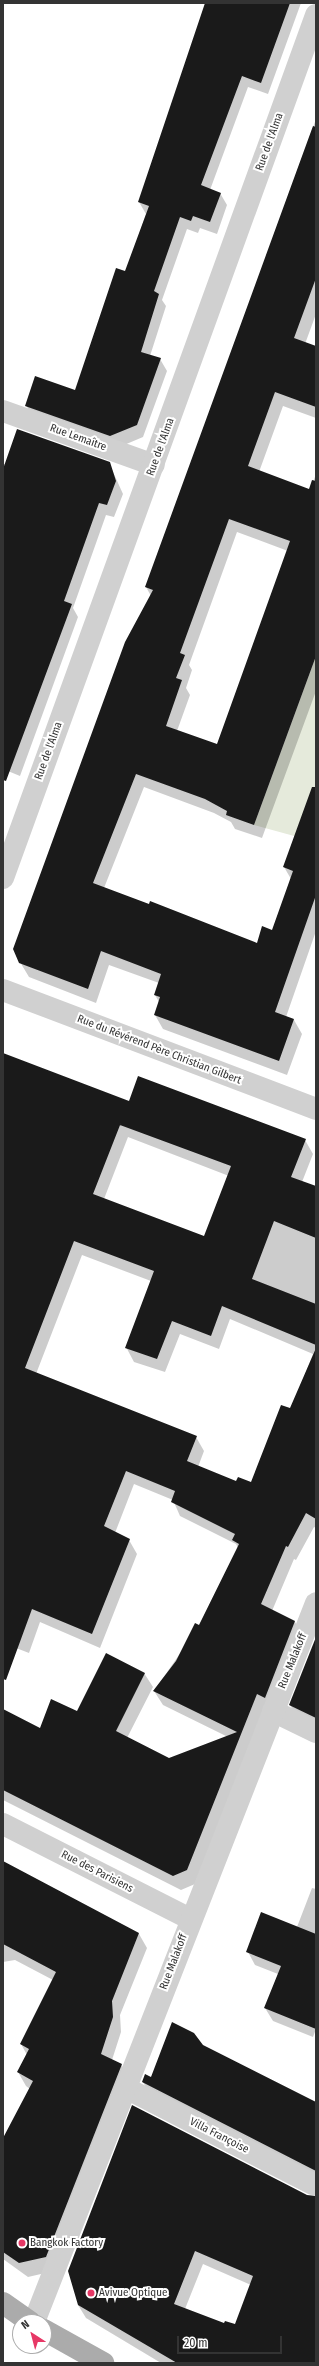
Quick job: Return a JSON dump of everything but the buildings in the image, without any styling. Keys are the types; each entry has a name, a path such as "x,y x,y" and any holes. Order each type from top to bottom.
{"main road":[{"path":"3,2303 19,2314"},
{"path":"52,2334 103,2363"}],"street":[{"name":"Rue de l'Alma","path":"3,878 316,15"},
{"name":"Rue Lemaître","path":"3,411 154,465"},
{"name":"Rue du Révérend Père Christian Gilbert","path":"3,990 316,1109"},
{"name":"Rue Malakoff","path":"37,2314 126,2088 190,1919 316,1603"},
{"path":"273,1711 316,1732"},
{"name":"Rue des Parisiens","path":"3,1824 190,1919"},
{"name":"Villa Françoise","path":"126,2088 312,2184"}],"shaded area":[{"path":"316,656 316,842 254,825"}],"place":[{"name":"Bangkok Factory","path":"22,2243"},
{"name":"Avivue Optique","path":"91,2293"}]}
